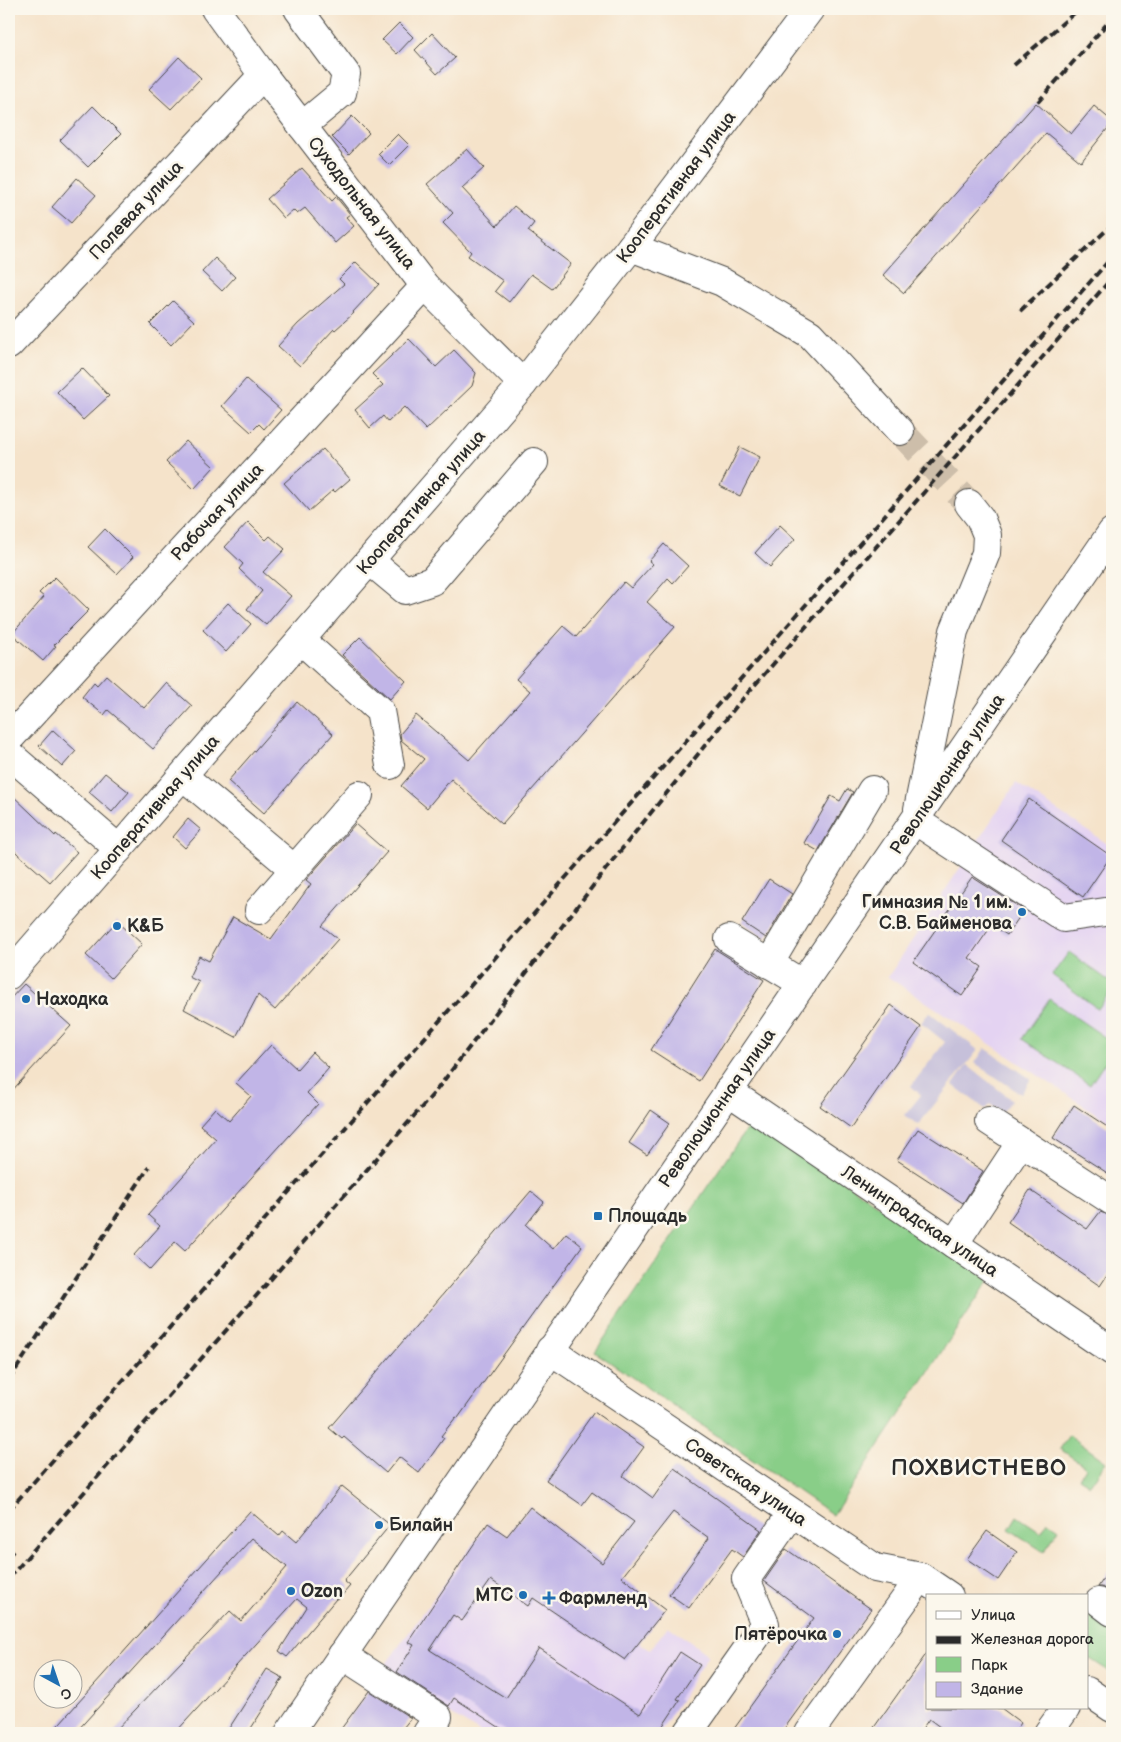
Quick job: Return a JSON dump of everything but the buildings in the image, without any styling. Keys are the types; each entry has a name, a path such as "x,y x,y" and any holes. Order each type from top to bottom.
{"street":[{"name":"Суходольная улица","path":"215,9 263,75 425,286 523,384"},
{"path":"298,9 346,74 342,93 302,126"},
{"name":"Кооперативная улица","path":"9,975 523,384 631,247 799,12"},
{"name":"Полевая улица","path":"9,345 263,75"},
{"path":"631,247 722,282 810,334 900,431"},
{"name":"Рабочая улица","path":"9,739 425,286"},
{"path":"370,561 405,590 432,581 534,462"},
{"path":"969,504 980,518 987,536 986,552 954,631 916,820 1064,918 1112,910"},
{"name":"Революционная улица","path":"289,1733 1112,532"},
{"path":"301,640 380,711 390,765"},
{"path":"9,754 119,850"},
{"path":"183,776 294,869"},
{"path":"769,964 872,790"},
{"path":"259,910 359,795"},
{"path":"728,940 803,984"},
{"name":"Ленинградская улица","path":"728,1091 954,1244 1108,1340"},
{"path":"989,1122 1112,1201"},
{"path":"954,1244 1021,1142"},
{"name":"Советская улица","path":"550,1350 875,1568 921,1577 946,1594"},
{"path":"688,1733 765,1624 746,1579 792,1512"},
{"path":"809,1733 921,1577"},
{"path":"342,1655 438,1717 427,1733"},
{"path":"1088,1692 1112,1708"},
{"path":"1048,1733 1065,1710"}],"shaded area":[{"name":"Гимназия № 1 им. С.В. Байменова","path":"1016,783 1112,847 1112,1124 888,977"},
{"path":"929,1012 978,1050 918,1125 905,1115 921,1095 911,1086 945,1042 921,1023"},
{"path":"985,1048 1031,1079 1021,1094 975,1063"},
{"path":"967,1065 1012,1100 1002,1113 990,1104 985,1109 953,1085"},
{"path":"488,1523 567,1579 577,1600 650,1650 668,1626 708,1655 660,1733 481,1733 381,1671"}],"green space":[{"path":"1069,952 1112,983 1112,989 1098,1009 1052,975"},
{"path":"1049,999 1112,1042 1112,1052 1090,1085 1022,1039"},
{"path":"752,1121 990,1279 833,1515 595,1352"},
{"path":"1069,1435 1106,1462 1090,1485 1079,1478 1086,1467 1060,1449"},
{"path":"1017,1516 1041,1532 1048,1521 1059,1529 1044,1552 1009,1529"},
{"path":"1088,1603 1112,1617 1112,1673 1088,1658"}],"tunnel":[{"path":"900,431 969,504"}],"railway":[{"path":"1014,65 1079,9"},
{"path":"1038,102 1112,18"},
{"path":"1020,311 1112,225"},
{"path":"9,1510 1112,257"},
{"path":"9,1578 435,1092 609,865 739,703 1112,278"},
{"path":"9,1380 149,1167"},
{"path":"9,1555 13,1551"}],"place":[{"name":"Гимназия № 1 им. С.В. Байменова","path":"1022,912"},
{"name":"К&Б","path":"117,926"},
{"name":"Находка","path":"26,999"},
{"name":"Площадь","path":"598,1216"},
{"name":"Билайн","path":"379,1525"},
{"name":"Ozon","path":"291,1591"},
{"name":"МТС","path":"523,1595"},
{"name":"Фармленд","path":"549,1598"},
{"name":"Пятёрочка","path":"837,1634"}],"district":[{"name":"ПОХВИСТНЕВО","path":"979,1467"}]}
